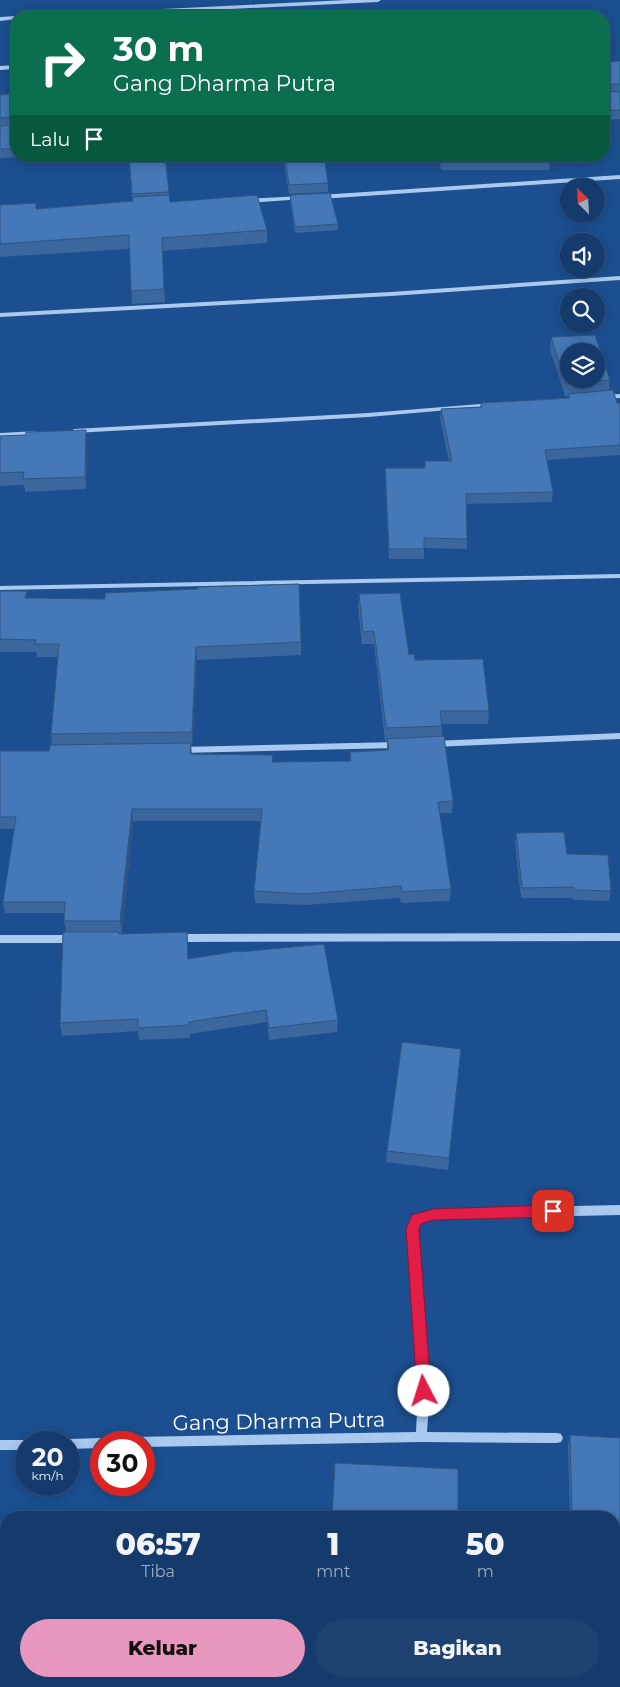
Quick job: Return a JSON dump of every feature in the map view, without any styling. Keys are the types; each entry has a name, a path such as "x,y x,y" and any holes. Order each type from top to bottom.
{"street":[{"path":"179,10 378,0"},
{"path":"241,201 620,177"},
{"path":"0,315 391,294 620,278"},
{"path":"591,398 620,396"},
{"path":"70,431 368,414 504,404"},
{"path":"0,435 50,432"},
{"path":"0,588 620,576"},
{"path":"428,744 620,736"},
{"path":"175,750 408,745"},
{"path":"169,938 620,937"},
{"path":"0,939 86,939"},
{"path":"421,1437 424,1391 412,1229 417,1219 433,1214 620,1210"},
{"name":"Gang Dharma Putra","path":"155,1442 421,1437 557,1438"},
{"path":"0,1445 15,1445"}],"building":[{"path":"620,61 620,84 610,84 610,62"},
{"path":"610,91 620,92 620,110 610,111"},
{"path":"10,94 10,117 0,118 0,95"},
{"path":"10,125 10,149 0,149 0,126"},
{"path":"129,162 166,162 169,192 132,194"},
{"path":"286,162 325,162 328,183 289,185"},
{"path":"330,193 338,224 295,227 290,195"},
{"path":"169,195 170,202 257,195 267,230 162,238 164,289 131,291 129,235 0,244 0,205 36,203 36,209 133,201 133,197"},
{"path":"595,335 598,343 560,343 560,365 551,337"},
{"path":"605,365 610,380 605,380"},
{"path":"613,390 617,403 620,403 620,445 545,450 553,492 466,494 467,539 424,538 424,549 389,549 385,468 425,468 425,461 452,461 441,409 482,407 481,403 570,398 568,394"},
{"path":"86,430 85,477 23,479 24,472 0,473 0,436 26,435 26,432"},
{"path":"299,584 301,642 196,647 192,732 51,734 59,644 35,644 36,640 0,639 0,591 27,591 25,598 105,599 105,593 198,589 198,587"},
{"path":"400,593 409,655 414,654 415,660 483,659 489,711 440,711 442,726 386,728 374,631 363,632 359,594"},
{"path":"444,736 453,801 438,802 451,889 402,892 401,886 306,894 254,891 262,809 132,809 120,921 64,921 65,902 3,902 16,817 0,817 0,751 49,751 50,745 191,743 190,754 273,755 272,762 351,761 350,752 389,750 387,739"},
{"path":"564,832 567,854 608,855 611,891 575,890 574,887 522,888 516,833"},
{"path":"63,932 119,932 119,934 187,932 188,959 238,951 324,944 338,1020 269,1028 266,1010 189,1022 189,1025 138,1028 138,1019 60,1023"},
{"path":"402,1042 461,1049 449,1158 387,1151"},
{"path":"570,1435 620,1438 620,1511 572,1511"},
{"path":"335,1463 458,1469 458,1511 332,1511"}],"route":[{"path":"424,1391 412,1229 417,1219 433,1214 553,1211"}]}
